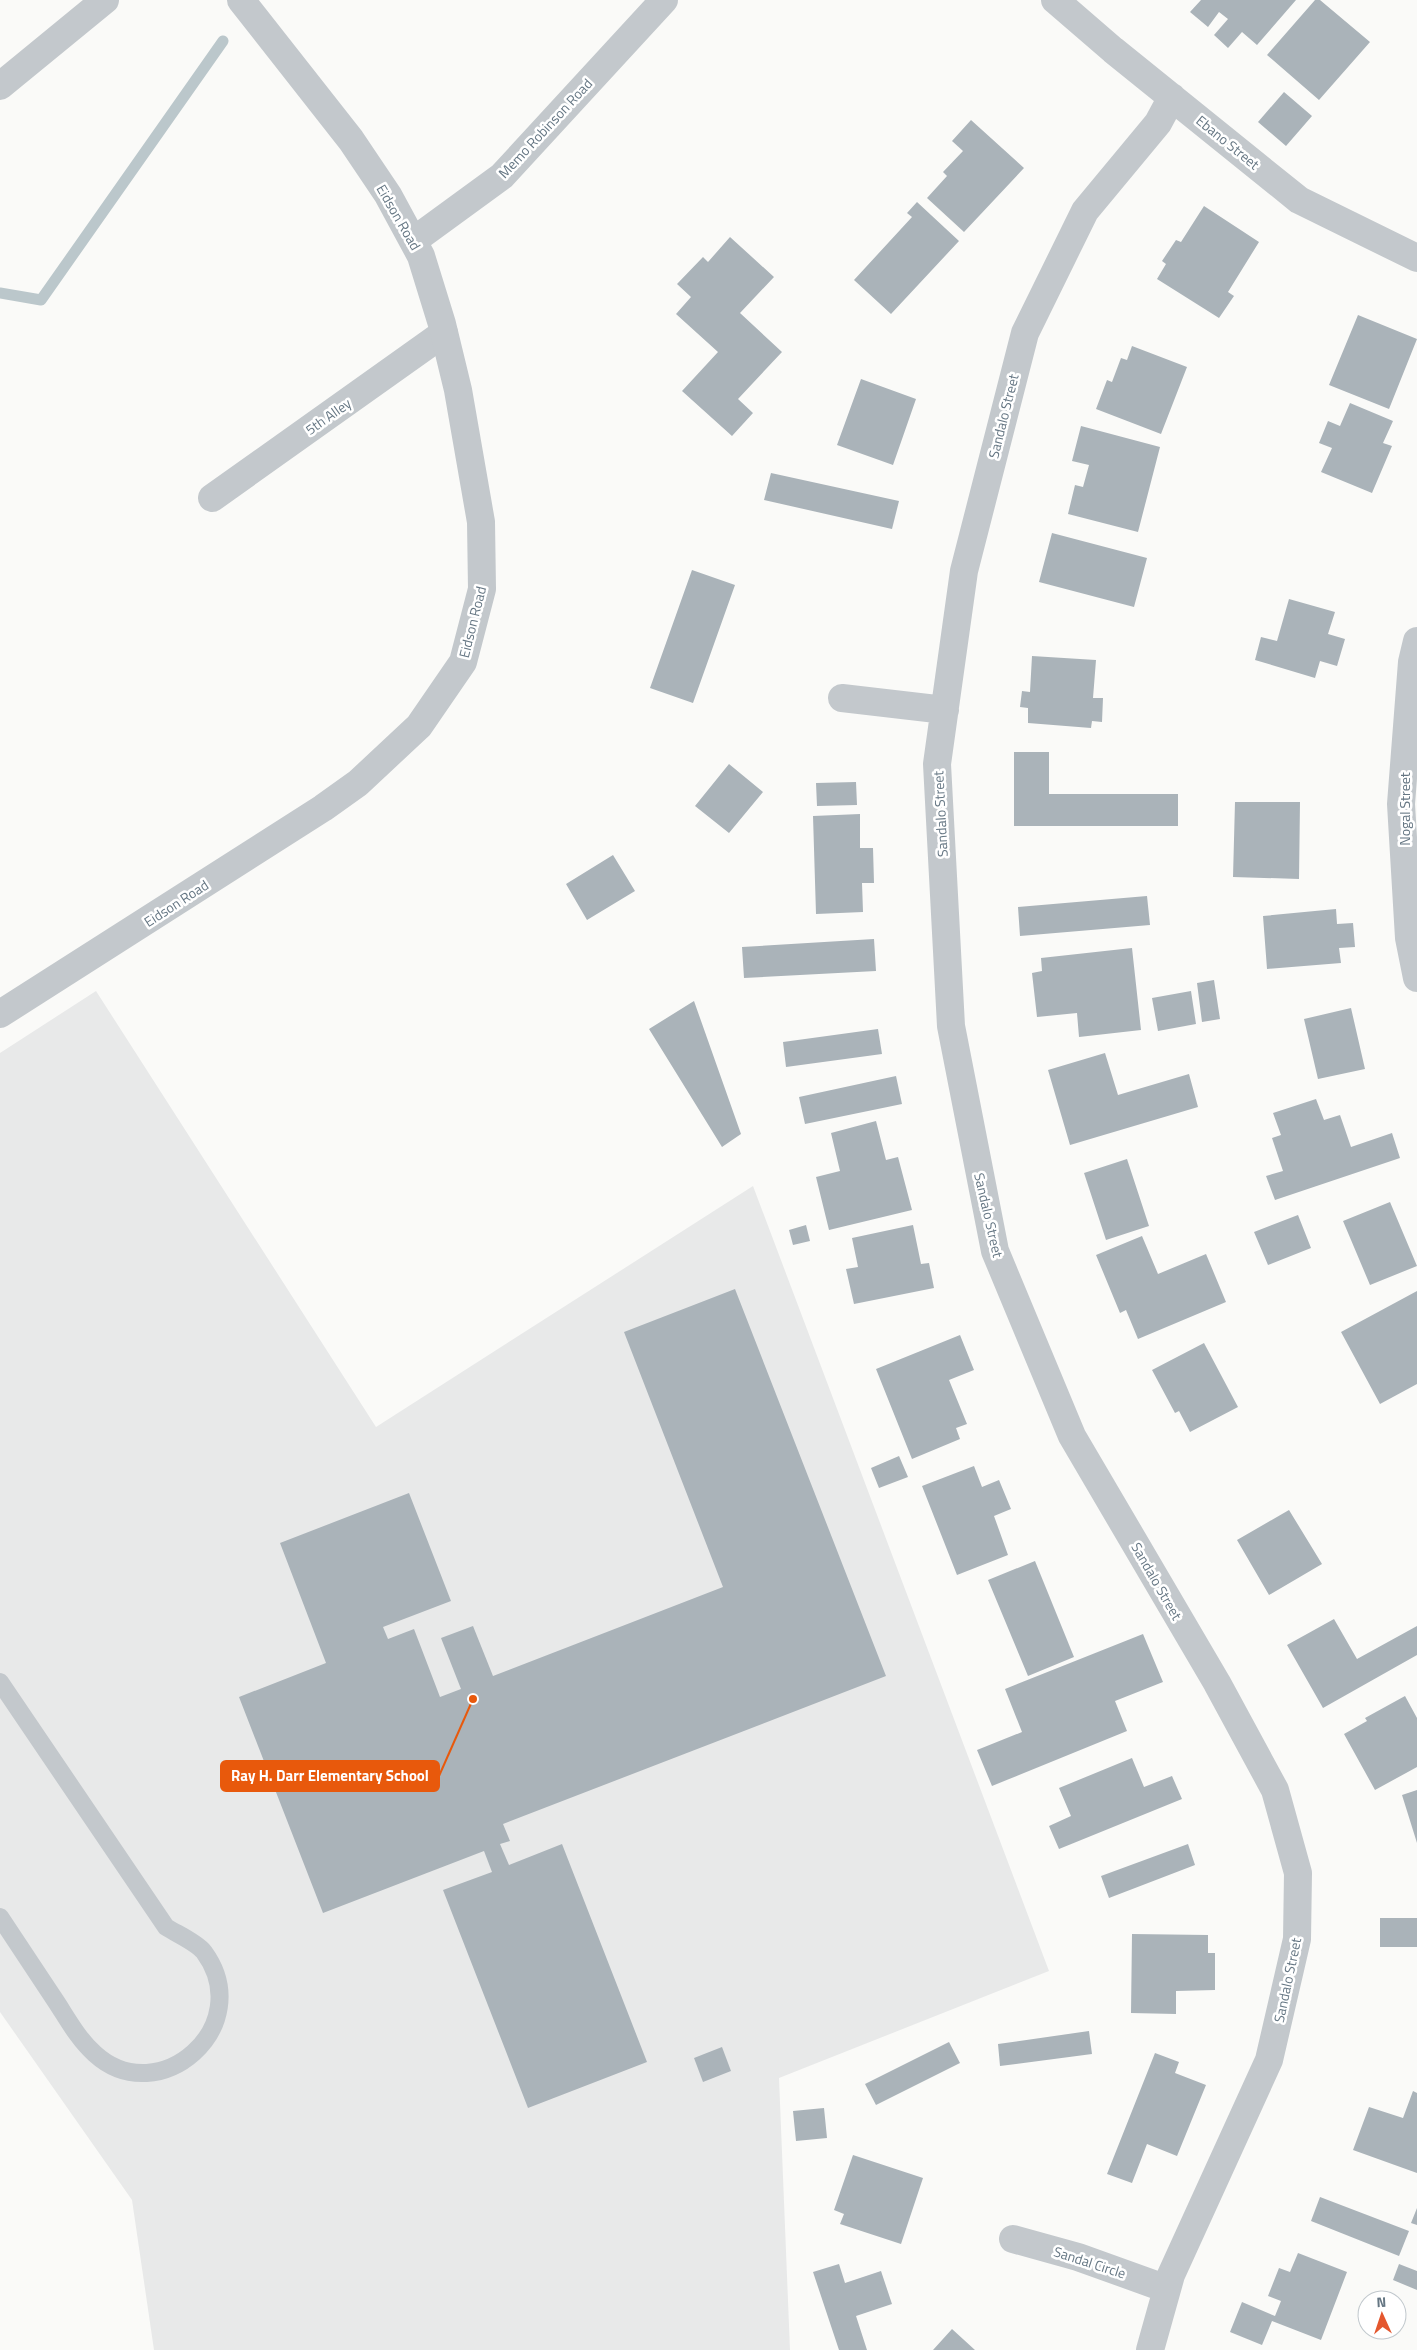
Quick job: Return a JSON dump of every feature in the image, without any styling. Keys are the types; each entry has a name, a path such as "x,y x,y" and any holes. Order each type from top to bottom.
{"street":[{"path":"0,86 104,0"},
{"name":"Eidson Road","path":"0,1014 275,840 358,784 419,726 463,662 482,589 481,522 458,390 444,333 421,256 388,195 351,140 241,0"},
{"name":"Memo Robinson Road","path":"413,241 502,176 664,0"},
{"name":"Ebano Street","path":"1055,0 1299,200 1417,258"},
{"name":"Sandalo Street","path":"1150,2350 1171,2275 1269,2060 1297,1939 1298,1874 1275,1790 1217,1683 1072,1436 995,1251 951,1026 937,764 964,571 1025,333 1085,211 1158,123 1172,97"},
{"name":"5th Alley","path":"212,498 444,333"},
{"name":"Nogal Street","path":"1417,641 1412,662 1401,804 1410,938 1417,978"},
{"path":"842,698 945,710"},
{"name":"Sandal Circle","path":"1013,2239 1078,2257 1167,2289"}],"lane":[{"path":"0,1682 166,1927 203,1951 215,1972 220,1997 216,2022 204,2043 187,2060 164,2070 140,2073 116,2068 96,2055 79,2037 0,1917"}],"shaded area":[{"path":"96,991 376,1427 753,1186 1049,1971 779,2078 790,2350 154,2350 132,2200 0,2012 0,1053"}],"building":[{"path":"1201,0 1296,0 1257,45 1242,32 1228,48 1214,35 1228,19 1219,12 1208,27 1190,12"},
{"path":"1315,0 1320,0 1370,42 1319,100 1267,55"},
{"path":"1284,92 1312,116 1286,146 1258,122"},
{"path":"971,120 1024,168 964,232 927,198 947,176 943,172 963,151 952,141"},
{"path":"917,202 959,241 891,314 854,280 912,217 907,213"},
{"path":"1204,206 1259,242 1228,292 1234,296 1219,318 1157,279 1166,264 1162,261 1176,240 1181,242"},
{"path":"730,237 774,277 740,313 782,352 738,399 753,413 732,436 682,391 718,352 676,314 691,297 677,284 703,257 708,262"},
{"path":"1358,315 1417,339 1389,409 1329,385"},
{"path":"1132,346 1187,367 1161,434 1096,409 1107,380 1112,382 1121,358 1127,360"},
{"path":"861,379 916,399 893,465 837,445"},
{"path":"1350,403 1393,421 1383,443 1392,446 1372,493 1321,472 1332,448 1319,443 1328,421 1340,426"},
{"path":"1081,426 1160,447 1138,532 1068,514 1075,485 1083,487 1089,465 1072,461"},
{"path":"771,473 899,501 892,529 764,500"},
{"path":"1052,533 1147,558 1134,607 1039,582"},
{"path":"692,570 735,585 693,703 650,688"},
{"path":"1289,599 1335,612 1328,634 1345,639 1337,666 1320,661 1315,678 1255,660 1261,637 1277,641"},
{"path":"1032,656 1096,660 1093,698 1103,698 1102,722 1092,721 1091,728 1028,723 1028,708 1020,707 1022,691 1030,692"},
{"path":"1014,752 1049,752 1049,794 1178,794 1178,826 1014,826"},
{"path":"729,764 763,792 729,833 695,806"},
{"path":"856,782 857,805 817,806 816,783"},
{"path":"1235,802 1300,802 1299,879 1233,877"},
{"path":"860,814 860,848 873,848 874,883 862,883 863,912 816,914 813,816"},
{"path":"613,855 635,891 587,920 566,884"},
{"path":"1147,896 1150,925 1020,936 1018,907"},
{"path":"1336,909 1337,924 1353,923 1355,947 1339,948 1341,963 1267,969 1263,916"},
{"path":"874,939 876,971 744,978 742,947"},
{"path":"1132,948 1141,1030 1079,1037 1077,1013 1037,1017 1032,973 1042,971 1041,958"},
{"path":"1214,980 1220,1019 1202,1022 1197,983"},
{"path":"1191,991 1196,1024 1158,1031 1152,998"},
{"path":"694,1001 741,1134 722,1147 649,1029"},
{"path":"1351,1008 1365,1069 1318,1079 1304,1019"},
{"path":"878,1029 882,1054 786,1067 783,1042"},
{"path":"1105,1053 1118,1095 1189,1074 1198,1107 1070,1145 1048,1070"},
{"path":"896,1076 902,1104 805,1124 799,1097"},
{"path":"1316,1099 1324,1120 1340,1115 1351,1147 1392,1133 1400,1158 1275,1200 1266,1176 1283,1171 1272,1138 1281,1135 1273,1113"},
{"path":"876,1121 886,1160 898,1157 912,1210 829,1230 816,1177 840,1171 831,1133"},
{"path":"1127,1159 1149,1226 1106,1240 1084,1173"},
{"path":"1390,1202 1417,1266 1370,1285 1343,1221"},
{"path":"1298,1215 1311,1248 1268,1265 1254,1232"},
{"path":"806,1225 810,1241 793,1245 789,1230"},
{"path":"913,1225 921,1264 929,1263 934,1288 854,1304 846,1269 858,1267 852,1238"},
{"path":"1142,1236 1158,1274 1206,1254 1226,1302 1138,1339 1126,1310 1120,1313 1096,1255"},
{"path":"735,1289 886,1676 503,1824 510,1841 500,1844 509,1865 562,1844 647,2062 528,2108 443,1890 492,1872 484,1851 323,1913 239,1697 326,1663 280,1543 409,1493 451,1601 383,1627 388,1639 414,1629 440,1697 461,1689 441,1638 473,1626 493,1676 723,1587 624,1332"},
{"path":"1417,1291 1417,1384 1380,1404 1341,1332"},
{"path":"960,1335 974,1370 949,1380 967,1424 956,1428 960,1439 912,1459 876,1369"},
{"path":"1204,1343 1238,1407 1190,1432 1179,1411 1175,1413 1152,1370"},
{"path":"899,1456 908,1477 879,1488 871,1468"},
{"path":"974,1466 982,1487 999,1480 1011,1509 994,1516 1008,1555 957,1575 922,1486"},
{"path":"1289,1510 1322,1564 1269,1595 1237,1540"},
{"path":"1035,1561 1074,1657 1028,1676 988,1580"},
{"path":"1334,1619 1357,1659 1417,1626 1417,1655 1323,1708 1287,1645"},
{"path":"1143,1634 1163,1682 1115,1701 1127,1731 992,1786 977,1750 1022,1732 1005,1689"},
{"path":"1405,1696 1417,1718 1417,1767 1375,1790 1344,1734 1367,1721 1365,1718"},
{"path":"1132,1758 1144,1787 1172,1776 1182,1799 1059,1849 1049,1826 1071,1816 1059,1788"},
{"path":"1417,1790 1417,1843 1402,1795"},
{"path":"1188,1844 1195,1865 1109,1898 1101,1876"},
{"path":"1380,1918 1417,1918 1417,1947 1380,1947"},
{"path":"1132,1934 1208,1935 1208,1953 1215,1953 1215,1990 1176,1991 1176,2014 1131,2013"},
{"path":"1089,2031 1092,2054 1000,2066 998,2044"},
{"path":"949,2042 960,2063 876,2105 865,2084"},
{"path":"722,2047 731,2071 703,2082 694,2058"},
{"path":"1155,2053 1179,2062 1175,2073 1206,2085 1177,2156 1147,2144 1132,2183 1107,2174"},
{"path":"1413,2091 1417,2093 1417,2173 1353,2150 1369,2107 1403,2118"},
{"path":"824,2108 827,2138 796,2141 793,2111"},
{"path":"853,2155 923,2178 901,2244 840,2224 844,2214 834,2210"},
{"path":"1320,2197 1409,2231 1399,2256 1311,2221"},
{"path":"1417,2208 1417,2225 1411,2223"},
{"path":"1298,2253 1347,2272 1321,2340 1272,2321 1262,2345 1230,2332 1242,2302 1275,2316 1281,2301 1268,2296 1279,2268 1290,2272"},
{"path":"839,2264 845,2283 881,2271 892,2304 856,2316 867,2350 839,2350 813,2272"},
{"path":"1399,2264 1417,2271 1417,2290 1393,2280"},
{"path":"952,2329 975,2350 933,2350"}],"waterway":[{"path":"0,293 41,300 223,41"}],"place":[{"name":"Ray H. Darr Elementary School","path":"473,1699"}]}
